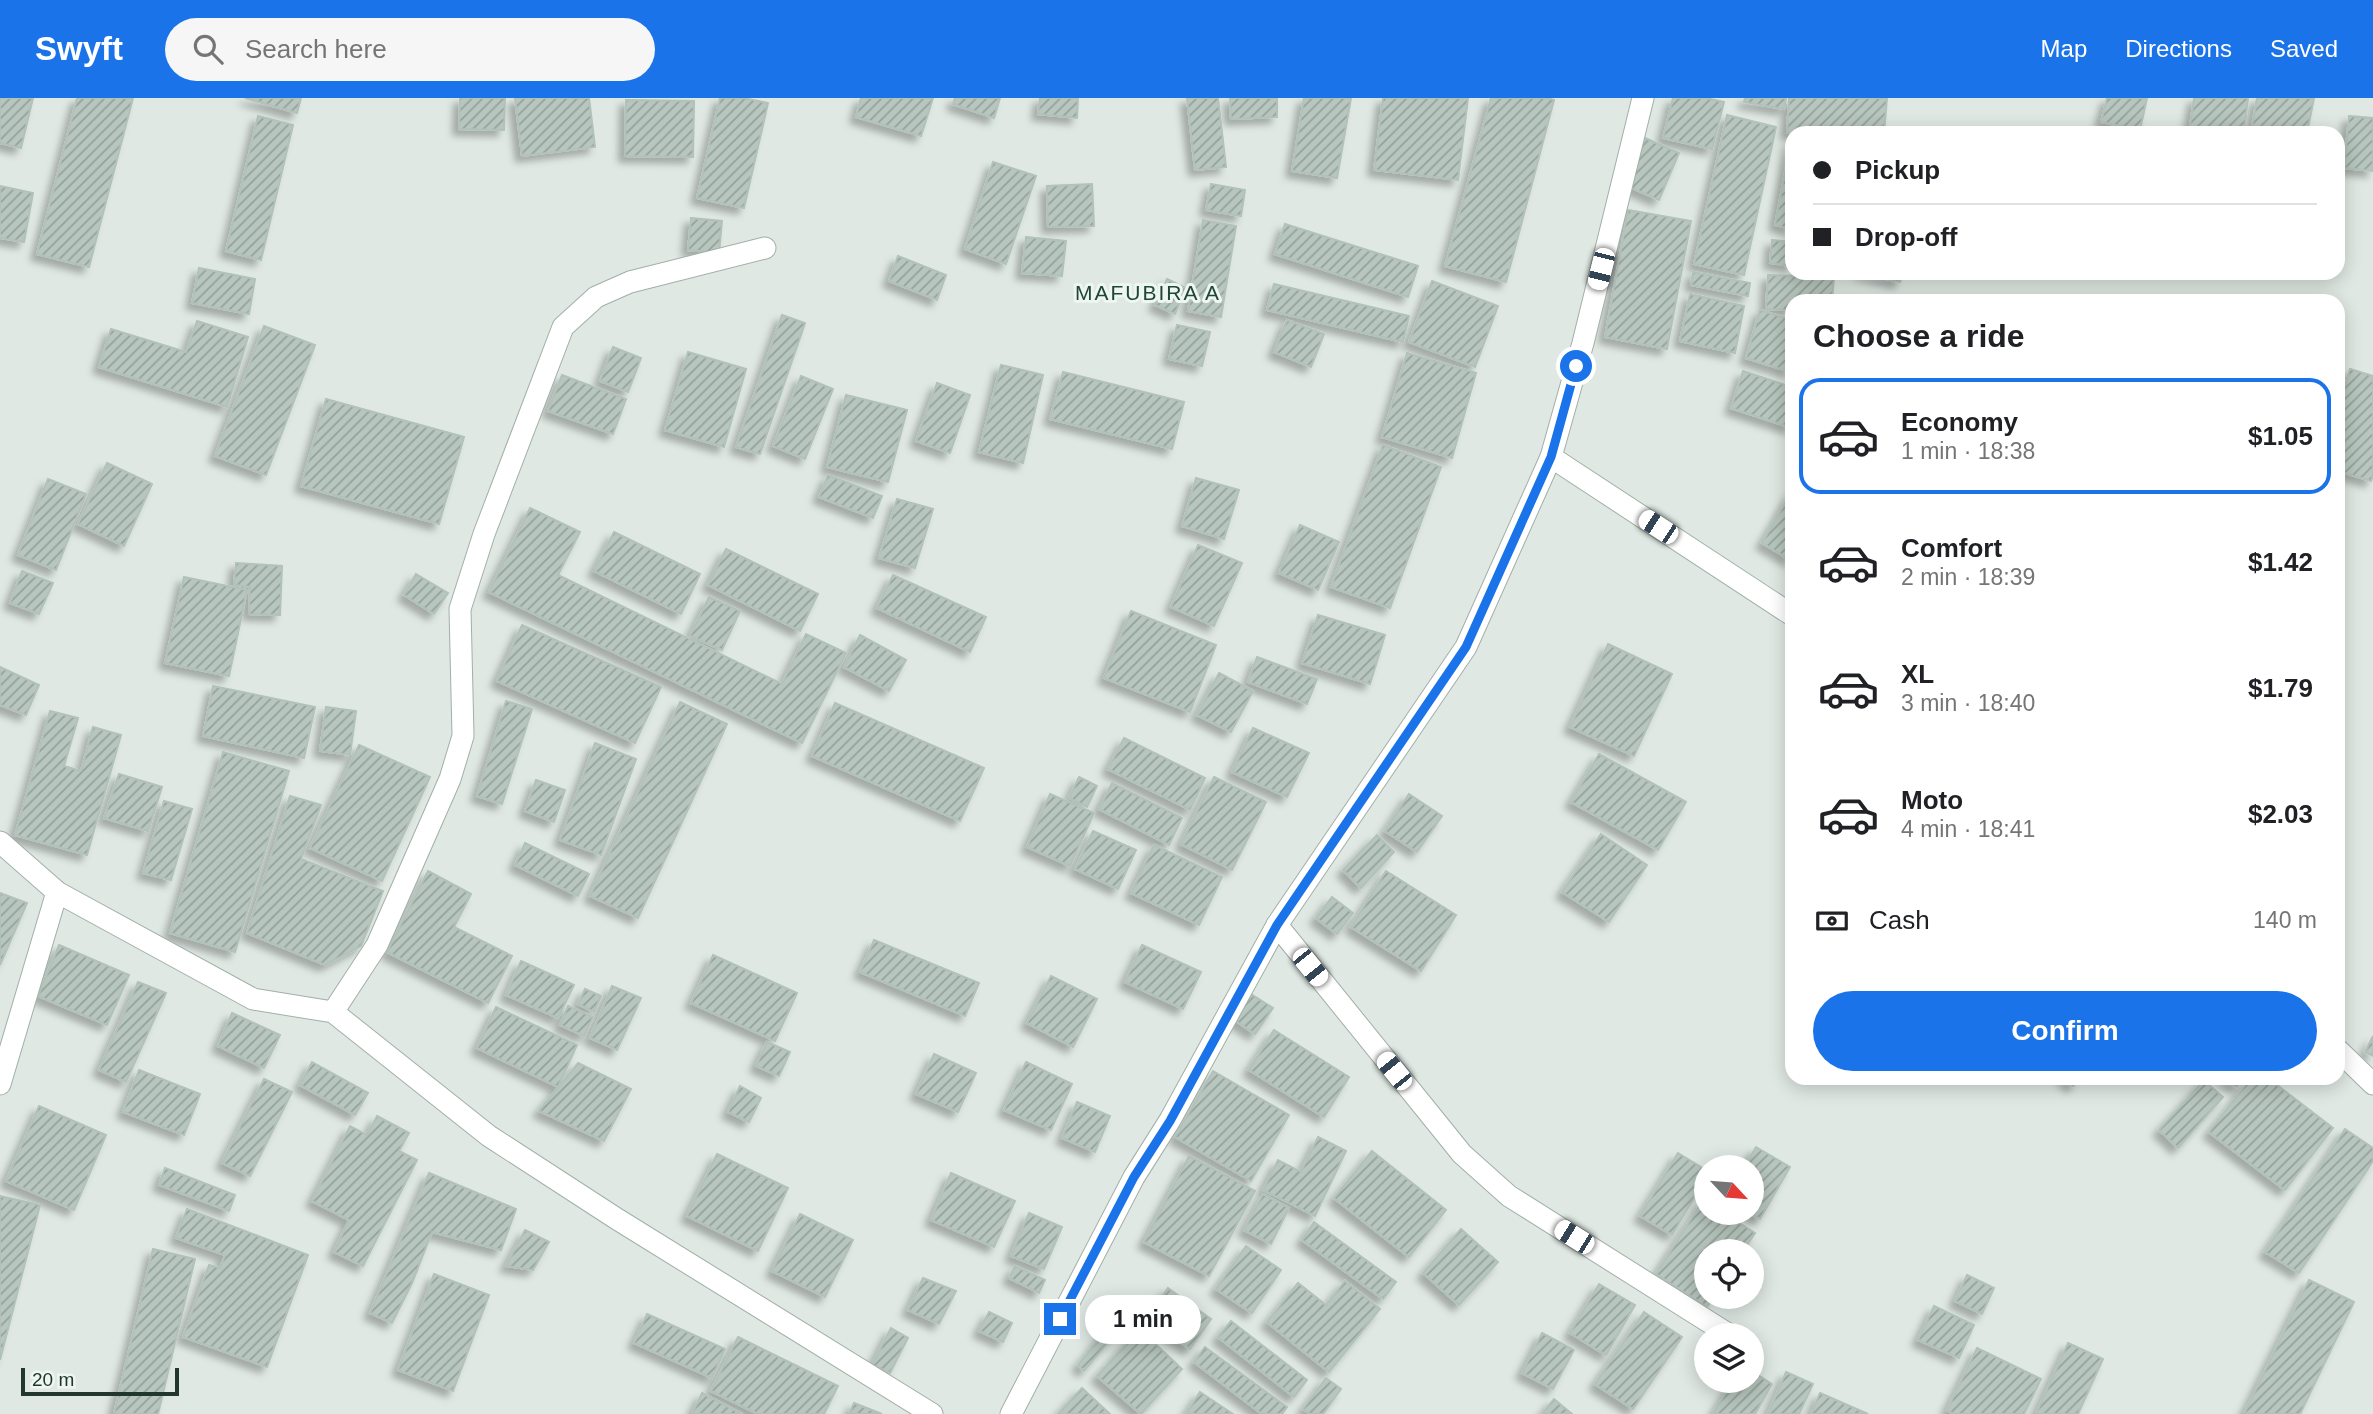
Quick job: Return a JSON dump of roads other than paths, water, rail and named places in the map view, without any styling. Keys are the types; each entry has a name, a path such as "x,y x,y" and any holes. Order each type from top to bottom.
{"street":[{"path":"1011,1414 1134,1177 1170,1121 1277,925 1466,647 1551,457 1583,343 1643,98"},
{"path":"333,1012 377,945 450,779 463,736 460,609 484,534 563,327 596,297 630,282 765,248"},
{"path":"1551,457 1785,610"},
{"path":"0,842 57,892 253,999 333,1012 489,1136 617,1219 932,1414"},
{"path":"0,1084 57,892"},
{"path":"1277,925 1462,1154 1508,1196 1710,1323"},
{"path":"2345,1057 2373,1084"}],"district":[{"name":"MAFUBIRA A","path":"1148,292"}]}
